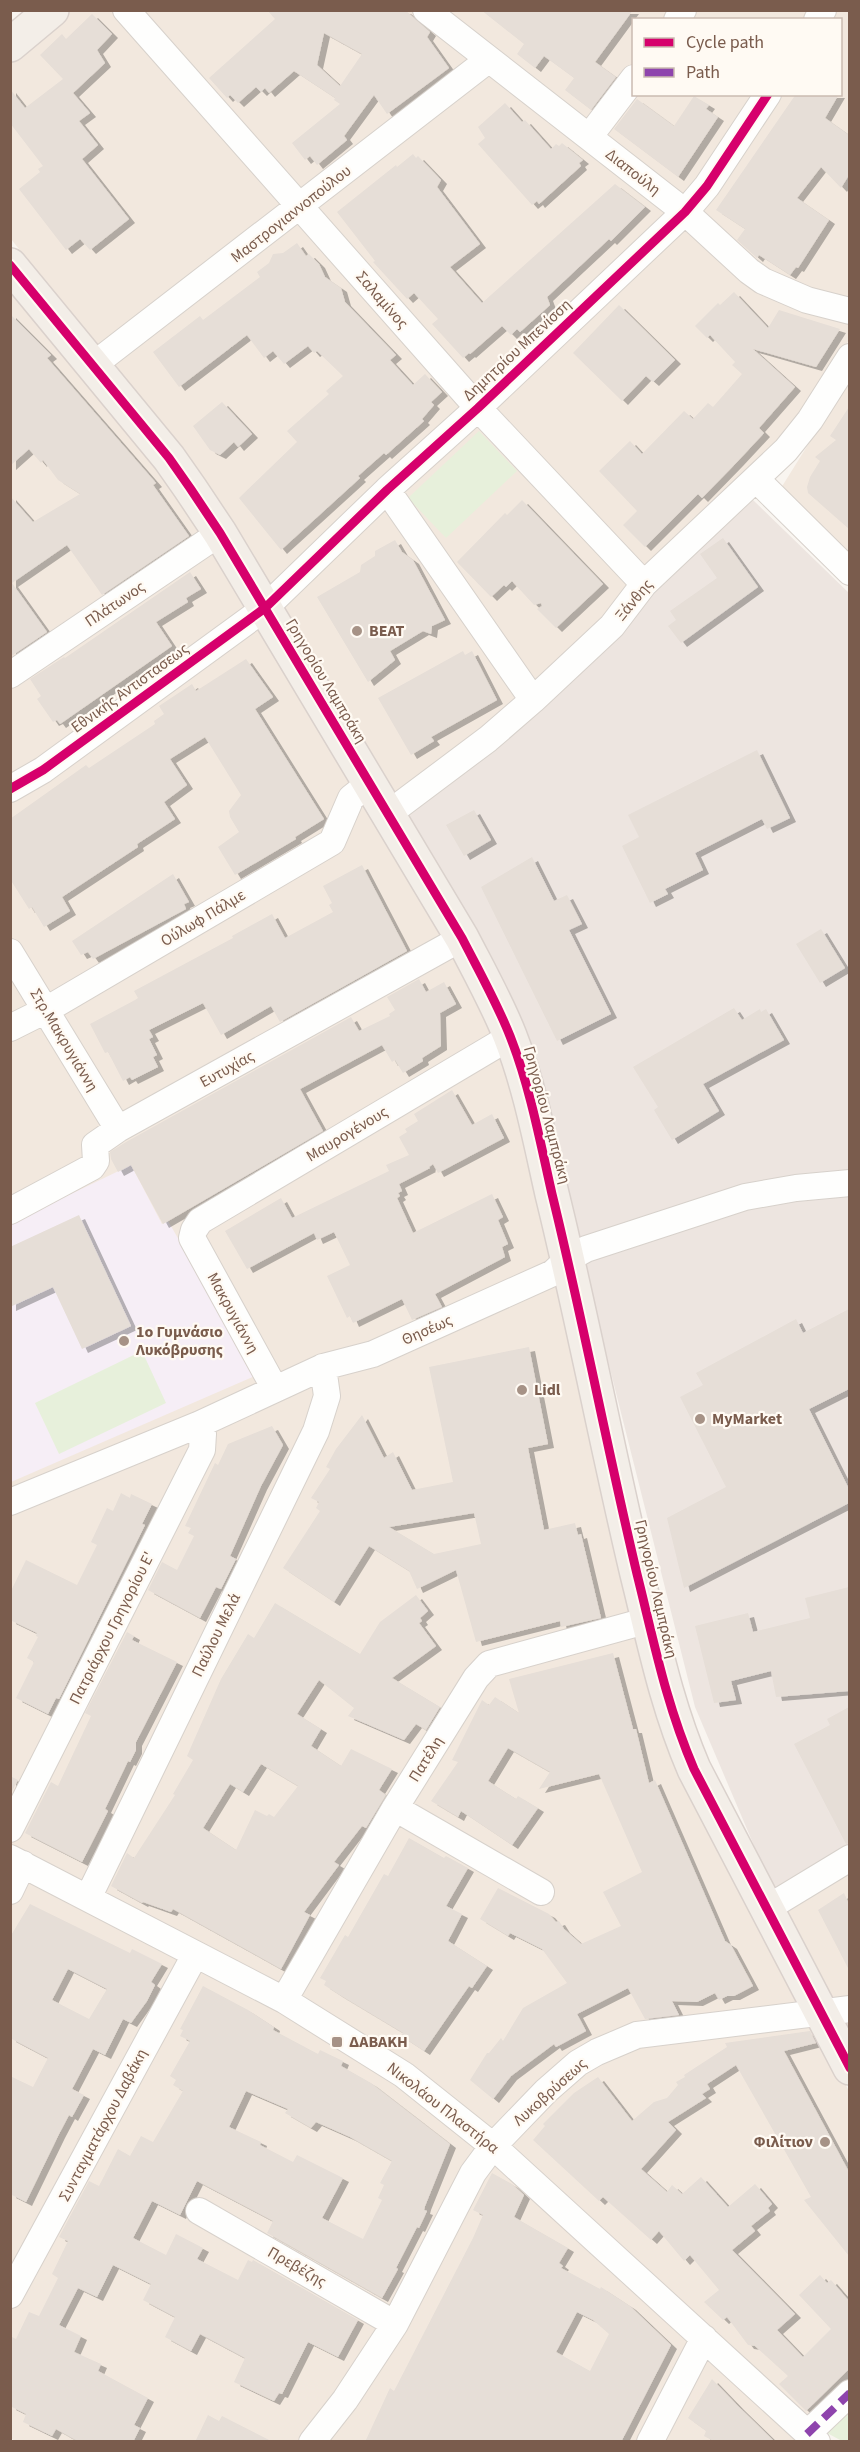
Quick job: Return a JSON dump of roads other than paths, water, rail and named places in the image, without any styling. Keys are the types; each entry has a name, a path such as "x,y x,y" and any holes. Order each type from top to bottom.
{"main road":[{"path":"10,45 52,10"},
{"name":"Γρηγορίου Λαμπράκη","path":"10,265 168,458 220,533 462,939 510,1037 532,1109 568,1259 621,1504 666,1695 694,1769 766,1909 835,2011 849,2068"}],"street":[{"name":"Σαλαμίνος","path":"126,10 478,408 644,584"},
{"name":"Διαπούλη","path":"426,10 685,212 749,272 763,281 807,300 849,311"},
{"name":"Μαστρογιαννοπούλου","path":"92,366 301,207 488,60"},
{"path":"589,137 632,79"},
{"name":"Δημητρίου Μπενίσση","path":"265,608 387,490 478,408 685,212 707,186 767,96"},
{"name":"Ξάνθης","path":"388,814 488,739 612,626 644,584 756,479 810,420 849,357"},
{"path":"756,479 849,572"},
{"path":"387,490 533,700"},
{"name":"Πλάτωνος","path":"10,675 220,533"},
{"name":"Εθνικής Αντιστασεως","path":"10,789 43,770 265,608"},
{"name":"Ούλωφ Πάλμε","path":"10,1028 46,1010 332,842 351,798 370,783"},
{"name":"Ευτυχίας","path":"10,1211 92,1167 96,1161 95,1145 118,1129 462,939"},
{"name":"Στρ.Μακρυγιάννη","path":"10,952 118,1129"},
{"name":"Μαυρογένους","path":"192,1238 200,1221 510,1037"},
{"name":"Θησέως","path":"10,1502 200,1424 323,1367 373,1354 553,1272 568,1259 586,1249 745,1197 796,1188 849,1183"},
{"name":"Μακρυγιάννη","path":"192,1238 275,1389"},
{"name":"Παύλου Μελά","path":"88,1898 316,1431 327,1396 323,1367"},
{"name":"Πατριάρχου Γρηγορίου Ε'","path":"10,1829 202,1450 203,1434 200,1424"},
{"name":"Πατέλη","path":"284,2000 395,1808 476,1678 489,1664 649,1620"},
{"path":"395,1808 541,1892"},
{"path":"766,1909 849,1858"},
{"path":"10,1891 17,1861"},
{"name":"Νικολάου Πλαστήρα","path":"17,1861 284,2000 404,2075 493,2145 812,2438"},
{"name":"Συνταγματάρχου Δαβάκη","path":"10,2295 195,1954"},
{"name":"Λυκοβρύσεως","path":"312,2442 345,2400 395,2324 473,2173 493,2145 546,2091 578,2063 637,2035 835,2011"},
{"name":"Πρεβέζης","path":"199,2211 395,2324"},
{"path":"650,2442 704,2338"},
{"path":"812,2438 849,2393"}],"place":[{"name":"ΒΕΑΤ","path":"357,631"},
{"name":"1ο Γυμνάσιο Λυκόβρυσης","path":"124,1341"},
{"name":"Lidl","path":"522,1390"},
{"name":"MyMarket","path":"700,1419"},
{"name":"ΔΑΒΑΚΗ","path":"337,2042"},
{"name":"Φιλίτιον","path":"825,2142"}]}
